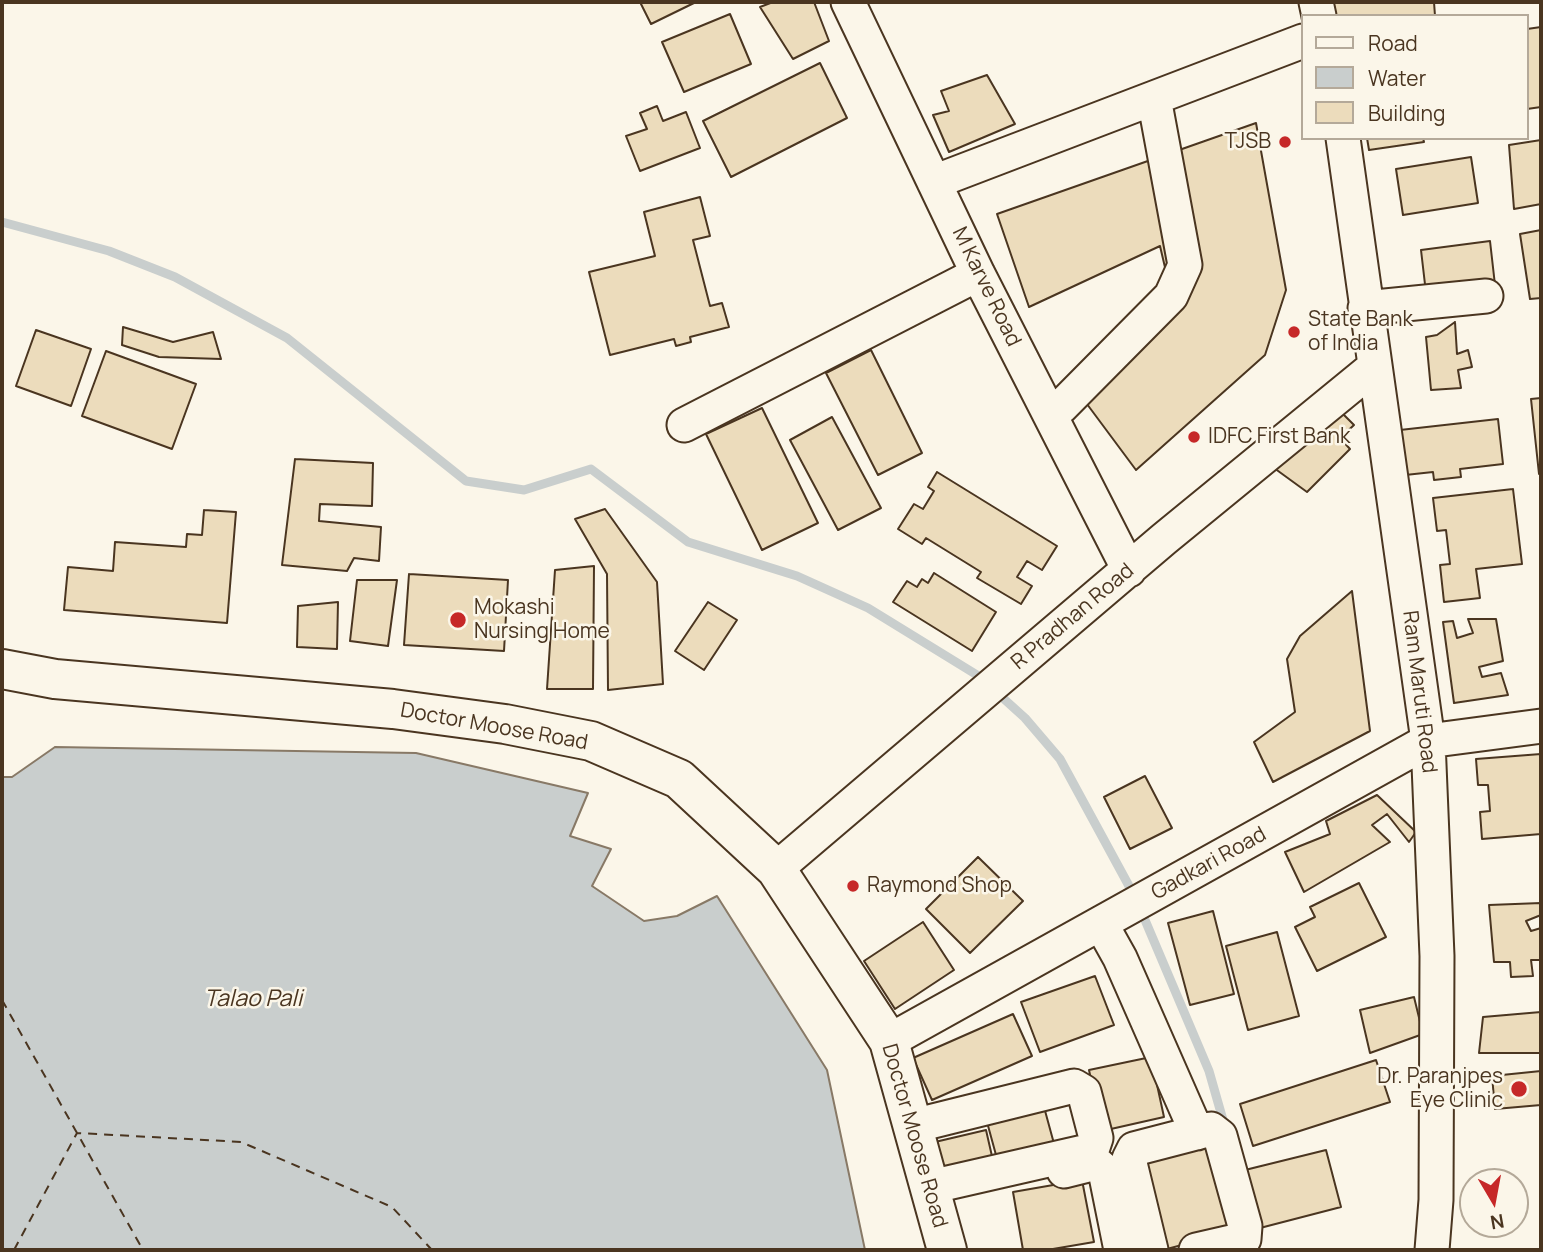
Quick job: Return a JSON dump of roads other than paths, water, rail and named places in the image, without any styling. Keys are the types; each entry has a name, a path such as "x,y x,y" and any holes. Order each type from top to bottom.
{"main road":[{"name":"Doctor Moose Road","path":"2,669 55,679 393,709 505,724 591,741 678,779 776,869 889,1041 947,1250"}],"street":[{"name":"M Karve Road","path":"848,2 978,274 1129,570"},
{"path":"934,182 1302,41"},
{"path":"1061,407 1171,296 1185,265 1154,98"},
{"name":"Ram Maruti Road","path":"1343,140 1373,368 1429,741 1437,956 1436,1199 1432,1250"},
{"path":"684,425 978,274"},
{"path":"1365,308 1486,296"},
{"name":"R Pradhan Road","path":"776,869 1129,570 1373,368"},
{"name":"Gadkari Road","path":"889,1041 1429,741 1541,726"},
{"path":"1101,924 1120,958 1194,1127"},
{"path":"913,1126 1074,1086 1084,1092 1096,1138 1092,1150 932,1195"},
{"path":"1151,1250 1129,1159 1133,1149 1194,1127"},
{"path":"1110,1147 1194,1127 1211,1129 1220,1136 1245,1226 1244,1239 1196,1250"},
{"path":"932,1195 1096,1163 1105,1171 1121,1250"}],"water":[{"name":"Talao Pali","path":"55,747 416,753 588,793 570,836 611,849 592,886 644,921 677,916 717,896 827,1070 865,1250 2,1250 2,777 12,777"}],"waterway":[{"path":"2,222 109,251 175,277 287,338 466,481 524,490 591,469 688,542 797,576 868,608 977,675"},
{"path":"1004,699 1025,718 1060,759 1135,897"},
{"path":"1145,920 1209,1071 1225,1127"}],"place":[{"name":"TJSB","path":"1285,142"},
{"name":"State Bank of India","path":"1294,332"},
{"name":"IDFC First Bank","path":"1194,437"},
{"name":"Mokashi Nursing Home","path":"458,620"},
{"name":"Raymond Shop","path":"853,886"},
{"name":"Dr. Paranjpes Eye Clinic","path":"1519,1089"}]}
